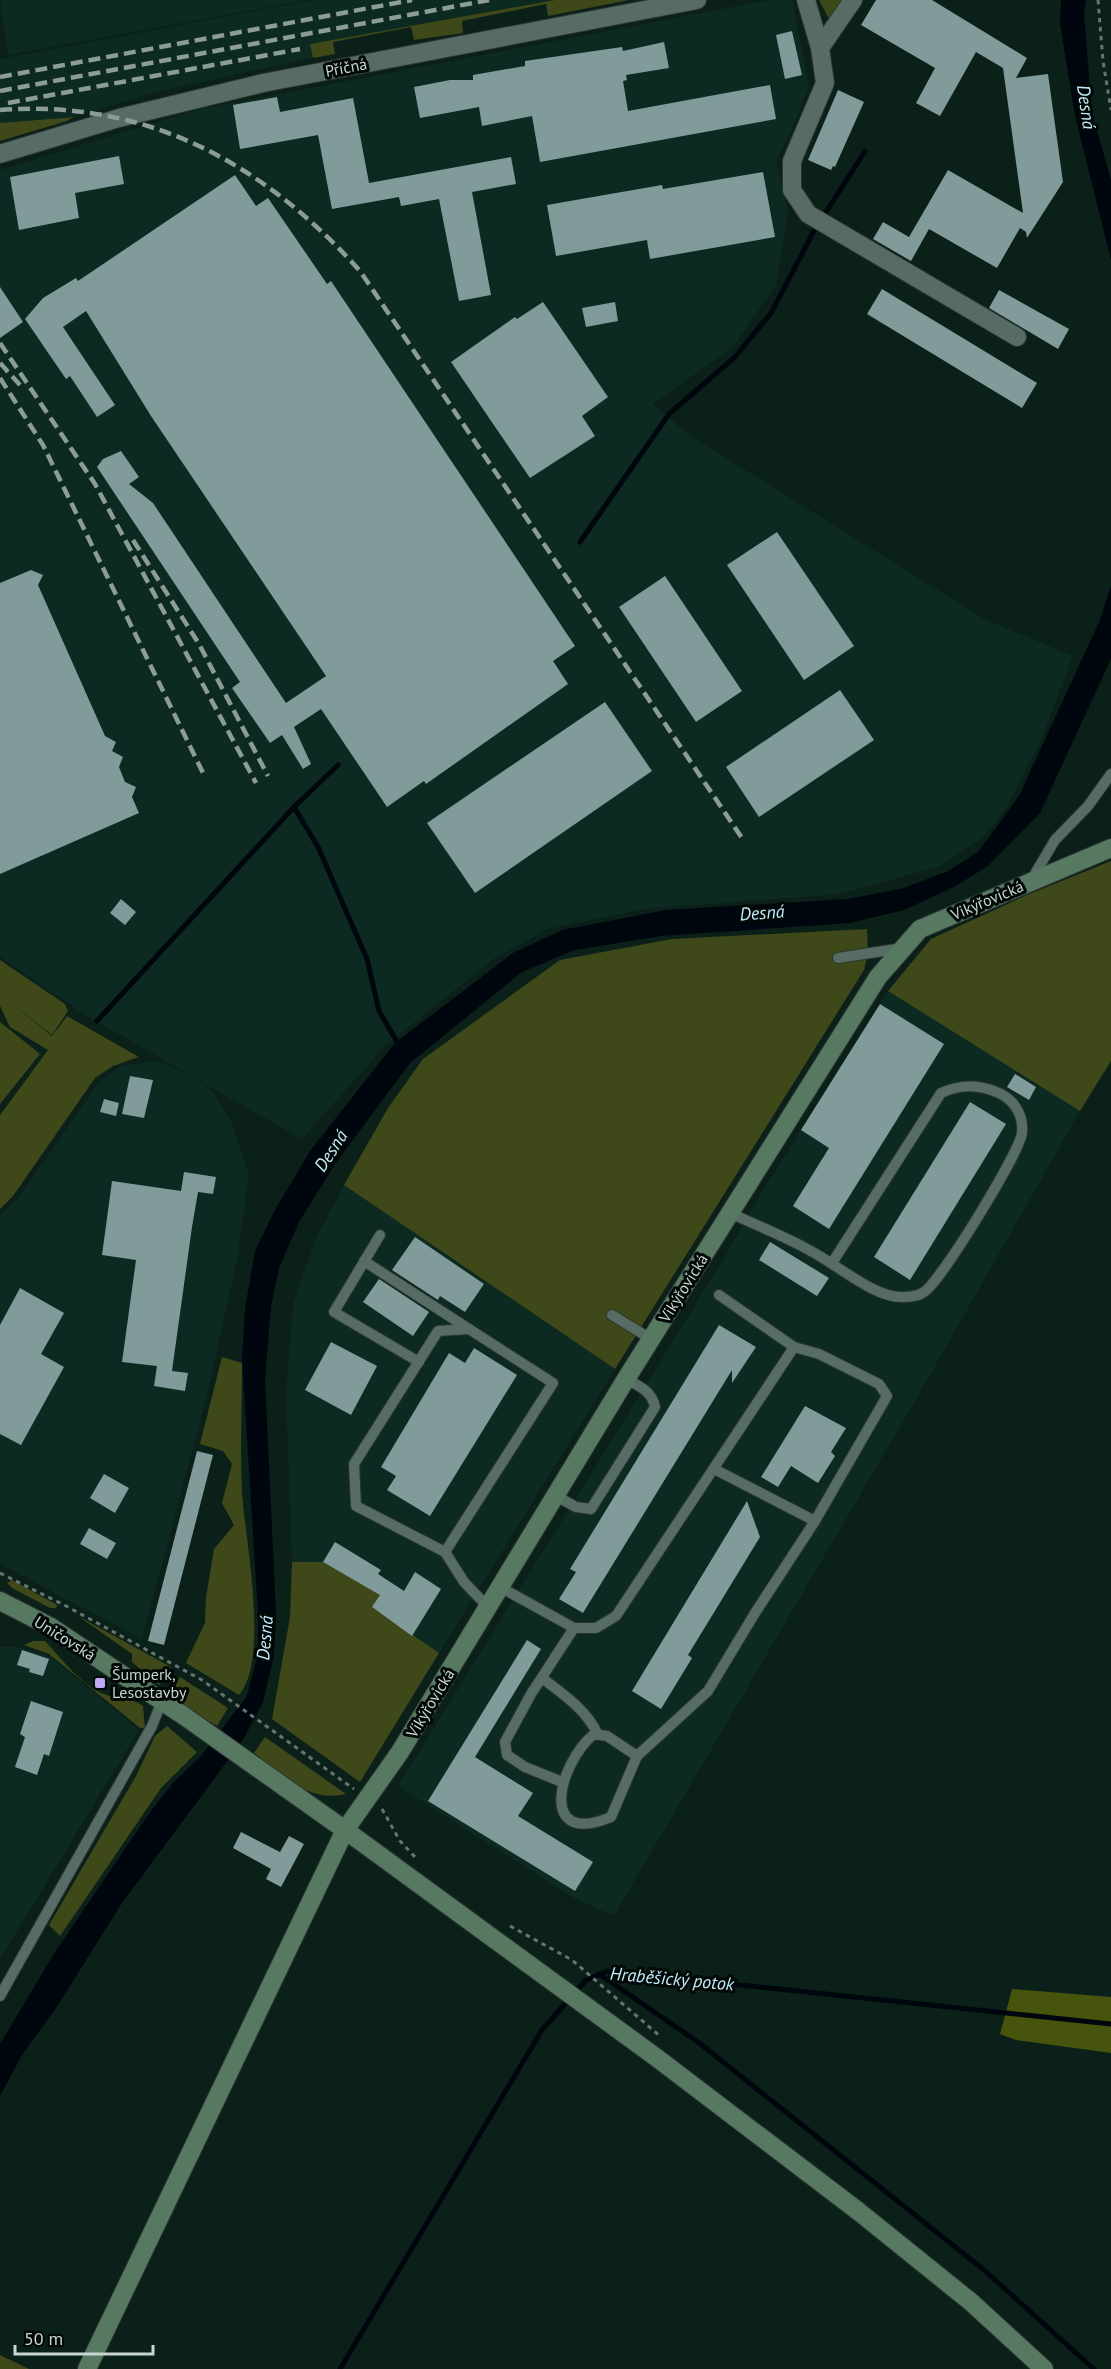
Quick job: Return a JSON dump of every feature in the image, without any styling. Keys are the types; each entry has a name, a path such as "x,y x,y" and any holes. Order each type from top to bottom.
{"street":[{"name":"Příčná","path":"0,154 119,118 263,83 697,0"},
{"path":"806,0 820,48 825,82 792,161 792,190 808,214 1017,337"},
{"path":"820,48 853,0"},
{"name":"Vikýřovická","path":"87,2369 345,1830 400,1752 626,1379 878,977 920,929 1111,848"},
{"name":"Uničovská","path":"0,1601 51,1627 187,1718 557,1985 858,2211 971,2302 1044,2369"}],"lane":[{"path":"1030,882 1055,840 1088,806 1111,774"},
{"path":"838,958 904,948"},
{"path":"730,1213 832,1263 876,1291 901,1297 923,1293 945,1268 1019,1145 1021,1120 1011,1100 999,1092 976,1087 962,1086 941,1093 832,1263"},
{"path":"380,1234 334,1312 419,1362"},
{"path":"364,1261 553,1383 445,1552"},
{"path":"637,1756 607,1736 594,1734 583,1743 562,1782 559,1797 563,1812 572,1822 594,1824 611,1817 637,1756 708,1691 754,1613 815,1521 887,1396 879,1384 819,1354 794,1347 719,1295"},
{"path":"612,1315 651,1339"},
{"path":"469,1329 438,1331 354,1464 356,1506 445,1552 464,1582 488,1607"},
{"path":"500,1587 574,1628 596,1628 616,1616 794,1347"},
{"path":"556,1496 576,1507 591,1509 655,1407 653,1399 626,1379"},
{"path":"714,1469 815,1521"},
{"path":"562,1782 525,1767 507,1755 505,1742 509,1730 574,1628"},
{"path":"542,1678 564,1694 592,1722 598,1735"},
{"path":"0,1996 152,1726 162,1701"}],"path":[{"path":"1098,0 1098,21 1111,110"},
{"path":"0,1573 66,1606 205,1682 276,1731 387,1814 400,1841 417,1859"},
{"path":"508,1925 582,1969 605,1988"}],"shaded area":[{"path":"0,0 307,0 8,55"},
{"path":"313,0 555,0 310,44 313,58 156,92 74,117 0,123 0,59"},
{"path":"769,0 792,0 809,86 792,130 776,161 788,210 776,285 733,347 653,404 689,435 984,619 1073,656 1041,740 1007,807 980,840 940,866 841,894 644,909 548,929 495,958 385,1046 302,1139 193,1077 211,1089 232,1123 249,1173 238,1255 207,1395 142,1639 0,1564 0,1216 18,1198 100,1081 120,1066 156,1061 187,1073 82,1013 0,957 0,170 200,109"},
{"path":"888,991 1080,1111 930,1375 614,1916 574,1898 398,1786 723,1260 760,1195"},
{"path":"344,1185 615,1369 439,1653 396,1626 397,1623 372,1607 373,1590 323,1562 292,1562 286,1395 293,1305 316,1238"},
{"path":"0,1647 19,1647 49,1656 139,1730 0,1959"}],"green space":[{"path":"555,0 629,0 548,16 546,4 462,21 463,33 414,40 411,27 333,42 335,54 313,58 310,44"},
{"path":"819,0 844,0 830,21"},
{"path":"74,117 67,121 0,141 0,123"},
{"path":"1111,861 1111,1061 1080,1111 888,991 931,939 1027,895"},
{"path":"867,929 868,953 864,970 615,1369 344,1185 388,1108 423,1059 560,960 672,939"},
{"path":"0,960 65,1004 68,1011 52,1035 11,1003 52,1036 67,1016 139,1057 113,1066 95,1078 13,1196 0,1209 0,1115 48,1050 10,1027 0,1006"},
{"path":"0,1022 40,1054 0,1104"},
{"path":"222,1357 242,1363 242,1492 251,1568 254,1628 253,1655 248,1678 239,1695 186,1663 205,1623 206,1597 214,1549 234,1525 222,1503 232,1464 223,1451 200,1444"},
{"path":"292,1562 323,1562 373,1590 380,1595 373,1608 439,1653 360,1782 272,1719 290,1617"},
{"path":"12,1580 57,1605 56,1608 50,1608 12,1588 7,1583"},
{"path":"78,1616 171,1667 165,1679 159,1685 132,1662 132,1654"},
{"path":"33,1641 45,1641 72,1671 96,1690 143,1706 145,1728 140,1728 49,1654 24,1645"},
{"path":"180,1677 228,1708 217,1726 193,1712 179,1700 176,1686"},
{"path":"167,1726 197,1752 161,1788 60,1936 49,1925 136,1776 155,1736"},
{"path":"265,1737 346,1794 332,1796 308,1791 285,1778 254,1753"},
{"path":"1012,1989 1111,1997 1111,2053 1016,2040 1000,2034"},
{"path":"0,2355 29,2369 0,2369"}],"water":[{"name":"Desná","path":"1061,0 1086,0 1084,14 1092,113 1111,180 1111,260 1075,116 1060,23"},
{"name":"Desná","path":"1111,586 1111,659 1040,813 989,865 956,886 904,910 850,923 661,936 575,950 522,972 410,1063 335,1164 299,1222 279,1268 271,1306 265,1379 276,1614 274,1655 263,1702 243,1740 122,1903 56,2008 22,2055 0,2096 0,2044 55,1952 148,1815 173,1783 201,1756 247,1696 258,1653 258,1614 242,1358 245,1309 255,1251 275,1210 310,1151 395,1043 513,953 562,930 666,910 848,899 904,888 948,871 978,852 1019,796 1100,620"}],"building":[{"path":"876,0 932,0 1027,58 1016,78 1048,74 1063,182 1027,238 1026,232 1020,228 997,268 929,229 911,261 873,239 883,222 909,237 948,170 1023,213 1003,68 976,52 940,116 916,103 935,68 861,25"},
{"path":"792,31 802,75 785,79 776,35"},
{"path":"664,42 669,68 626,75 627,80 623,81 628,111 770,85 776,119 540,162 532,116 482,126 479,107 420,118 414,87 450,80 473,80 473,75 525,66 525,61 622,47 623,51"},
{"path":"838,90 864,102 835,167 833,166 831,170 808,160"},
{"path":"277,97 280,112 353,98 369,183 511,157 516,184 472,192 491,295 459,301 439,199 401,206 399,197 332,209 318,135 240,149 233,105"},
{"path":"119,156 124,184 75,193 79,218 19,230 10,177"},
{"path":"763,172 775,237 650,259 647,240 556,256 547,205 662,185 663,189"},
{"path":"235,175 256,206 268,198 327,284 331,281 575,646 553,661 568,684 426,784 424,781 387,807 321,709 294,727 311,764 303,769 282,735 270,743 232,688 240,682 97,467 103,459 121,451 139,477 129,484 153,503 286,703 326,676 151,416 86,311 63,327 115,405 97,417 70,376 66,379 25,319 43,298 76,278 78,281"},
{"path":"0,287 23,322 0,338"},
{"path":"882,289 1037,383 1022,408 867,314"},
{"path":"999,290 1069,329 1058,349 989,308"},
{"path":"543,302 608,397 582,416 595,436 530,478 451,362 515,317 517,319"},
{"path":"615,302 618,321 586,327 582,308"},
{"path":"777,532 854,646 804,680 727,565"},
{"path":"31,570 43,575 38,585 105,736 116,742 112,751 123,757 119,767 125,782 136,787 132,797 139,813 0,874 0,583"},
{"path":"665,576 742,691 696,722 619,607"},
{"path":"840,690 874,740 759,817 726,767"},
{"path":"605,702 652,771 475,893 427,823"},
{"path":"121,899 136,912 125,925 110,913"},
{"path":"880,1004 944,1044 829,1229 793,1206 829,1148 801,1130"},
{"path":"1015,1074 1036,1087 1029,1100 1007,1087"},
{"path":"130,1076 153,1080 144,1118 122,1114"},
{"path":"104,1099 119,1103 116,1116 100,1112"},
{"path":"970,1102 1006,1124 910,1280 874,1257"},
{"path":"184,1172 216,1177 213,1194 198,1192 192,1227 172,1371 188,1373 185,1391 154,1386 157,1366 122,1362 136,1260 102,1255 112,1181 181,1191"},
{"path":"415,1237 484,1284 465,1312 440,1296 438,1300 392,1270"},
{"path":"770,1242 829,1278 817,1296 759,1260"},
{"path":"379,1279 429,1312 413,1336 363,1302"},
{"path":"20,1288 64,1313 41,1354 64,1367 21,1445 0,1434 0,1325"},
{"path":"719,1325 756,1347 732,1383 732,1370 583,1613 559,1599 576,1572 570,1569"},
{"path":"331,1342 377,1366 351,1415 305,1390"},
{"path":"474,1348 517,1375 430,1516 387,1490 396,1476 381,1467 449,1353 465,1363"},
{"path":"805,1406 846,1428 831,1452 835,1456 818,1483 791,1466 778,1487 761,1477"},
{"path":"197,1451 213,1455 164,1645 148,1641"},
{"path":"104,1474 129,1488 115,1513 90,1498"},
{"path":"747,1501 760,1537 688,1655 692,1658 661,1709 632,1691"},
{"path":"89,1528 116,1543 107,1559 80,1544"},
{"path":"335,1542 381,1570 378,1574 404,1591 415,1572 441,1589 412,1636 372,1607 380,1595 323,1562"},
{"path":"527,1640 541,1649 475,1757 533,1793 518,1816 593,1862 575,1891 428,1801"},
{"path":"22,1650 49,1659 43,1676 17,1665"},
{"path":"31,1701 63,1712 49,1756 44,1754 37,1775 15,1767 25,1737 20,1734"},
{"path":"241,1832 280,1852 289,1836 304,1844 281,1887 266,1879 271,1869 233,1848"}],"waterway":[{"path":"580,542 669,414 734,358 771,313 814,231 865,151"},
{"path":"97,1021 294,807 338,765"},
{"path":"294,807 318,847 367,959 379,1011 399,1045"},
{"name":"Hraběšický potok","path":"340,2369 542,2030 586,1980 607,1971 1111,2024"},
{"path":"599,1974 698,2042 984,2270 1094,2369"}],"railway":[{"path":"0,77 412,0"},
{"path":"0,91 489,0"},
{"path":"8,103 300,49"},
{"path":"0,110 54,109 105,115 154,128 200,146 243,170 284,199 323,233 360,271 742,838"},
{"path":"0,343 95,484 256,783"},
{"path":"0,363 20,385"},
{"path":"0,378 43,445 204,775"},
{"path":"133,540 199,644 268,776"}],"place":[{"name":"Šumperk, Lesostavby","path":"100,1683"}]}
